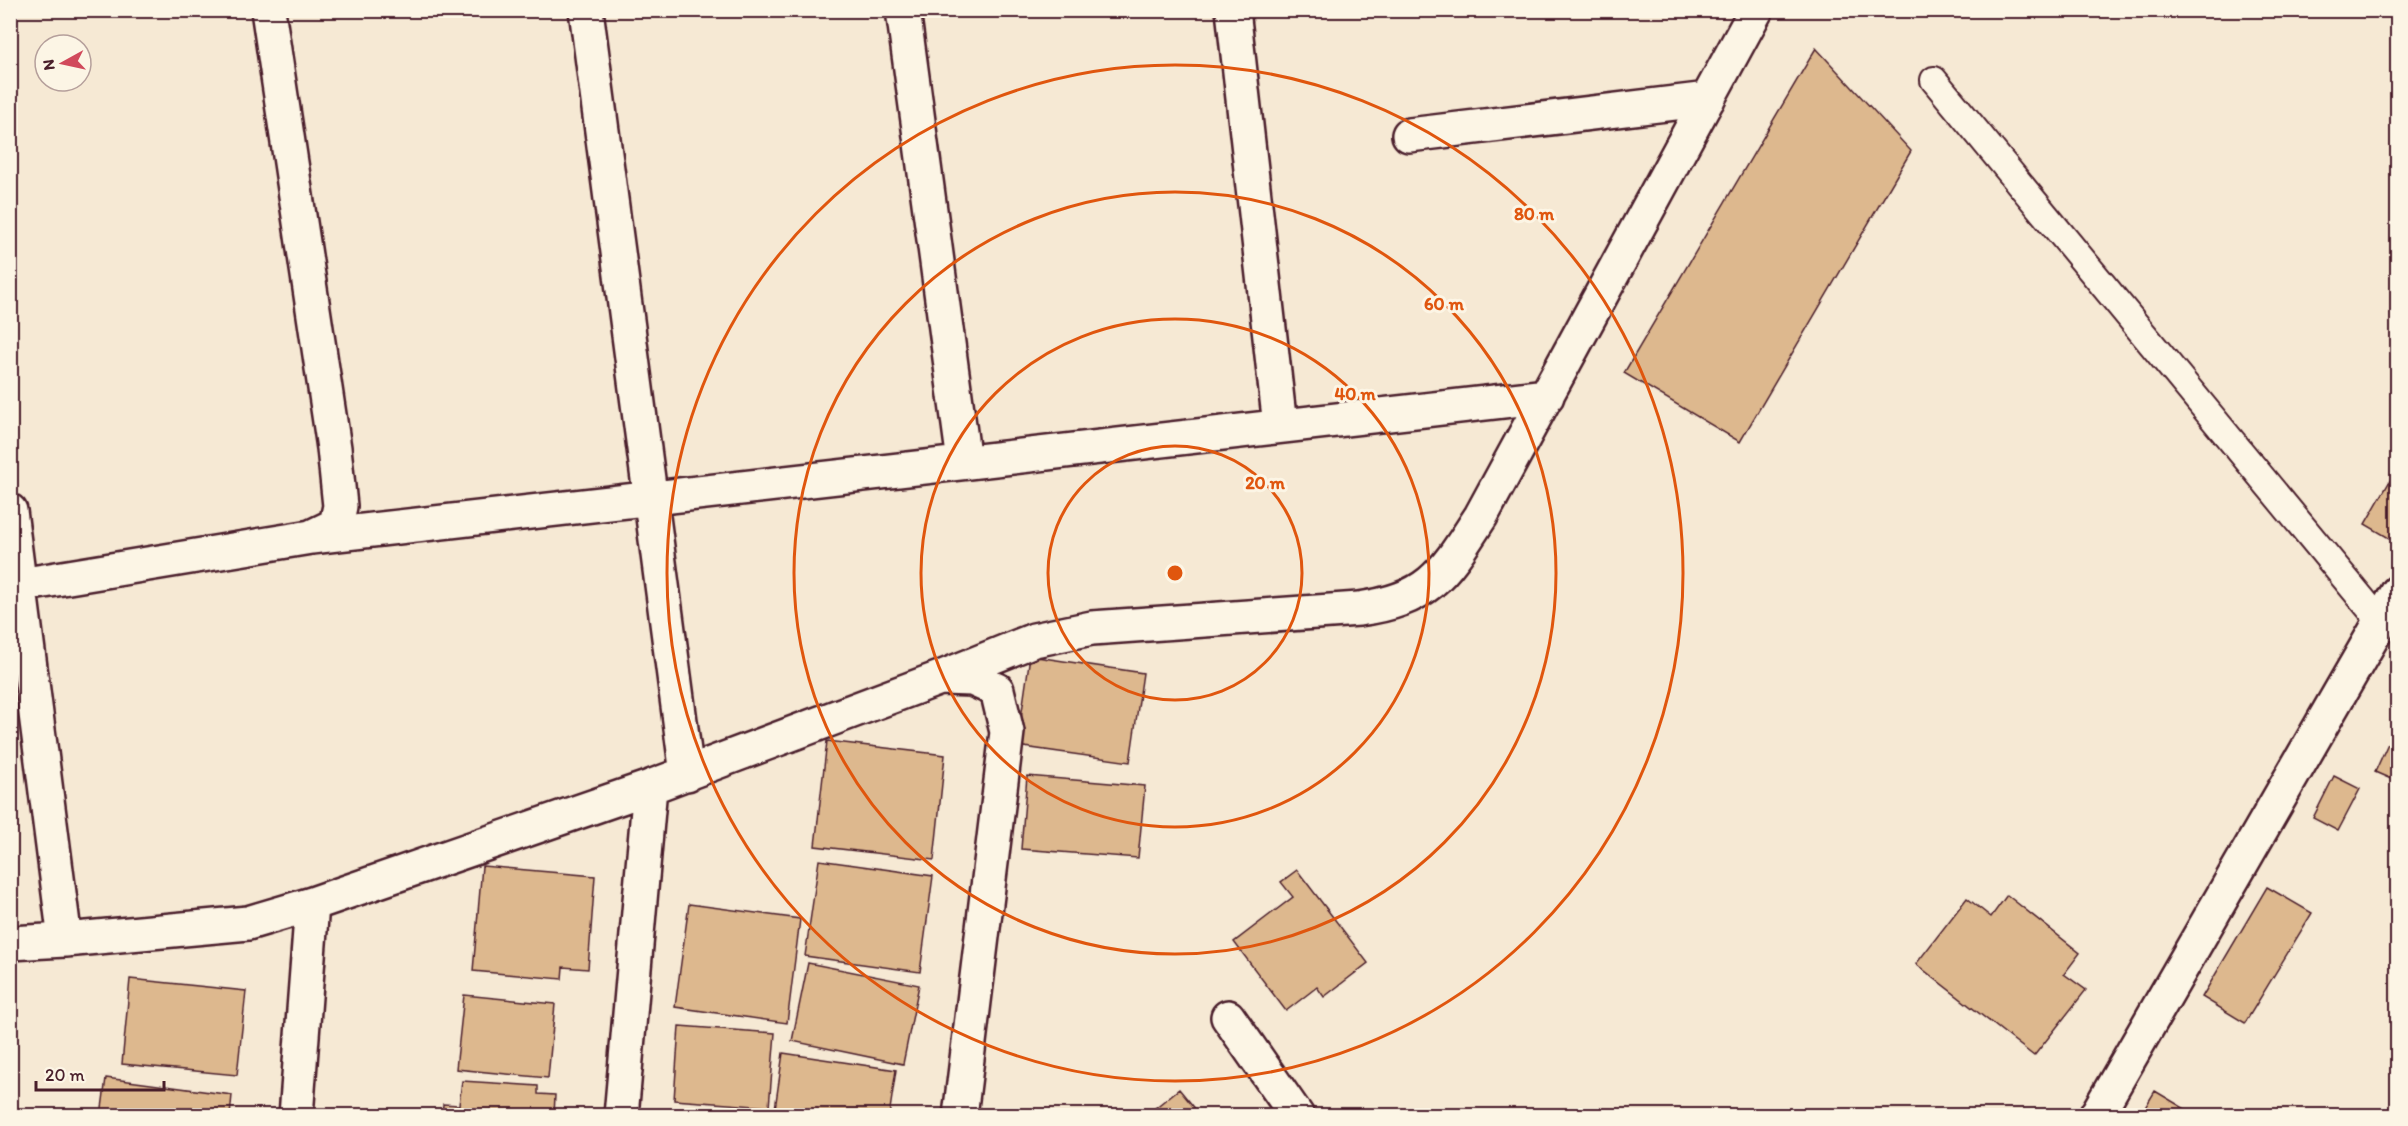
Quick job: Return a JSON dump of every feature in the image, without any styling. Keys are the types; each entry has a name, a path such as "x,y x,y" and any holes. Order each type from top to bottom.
{"street":[{"path":"268,10 334,448 340,506 336,525 311,537"},
{"path":"586,10 687,774"},
{"path":"903,10 964,462"},
{"path":"1233,10 1280,426"},
{"path":"10,943 248,923 312,904 687,774 1034,640 1092,628 1359,609 1389,605 1426,588 1448,567 1481,516 1756,10"},
{"path":"1409,135 1708,99"},
{"path":"20,585 311,537 1547,396"},
{"path":"10,511 65,940"},
{"path":"2096,1116 2389,626 2397,592"},
{"path":"940,678 972,679 997,690 1007,732 960,1116"},
{"path":"621,1116 650,787"},
{"path":"296,1116 312,904"},
{"path":"1228,1017 1297,1116"}],"lane":[{"path":"1934,80 2389,626"}],"building":[{"path":"1816,48 1911,151 1740,442 1624,373"},
{"path":"2398,467 2398,534 2394,541 2365,524"},
{"path":"1030,656 1143,673 1130,762 1017,746"},
{"path":"2395,728 2398,729 2398,782 2375,772"},
{"path":"827,741 945,755 934,860 815,846"},
{"path":"1027,776 1145,786 1138,858 1021,849"},
{"path":"2334,776 2360,789 2338,831 2313,818"},
{"path":"819,860 933,876 920,972 805,956"},
{"path":"482,866 595,876 588,969 563,967 562,979 473,971"},
{"path":"1297,870 1368,963 1324,997 1317,987 1286,1011 1234,942 1293,897 1281,882"},
{"path":"2267,887 2312,913 2245,1023 2202,997"},
{"path":"2007,895 2080,953 2064,974 2086,990 2034,1056 1916,964 1967,898 1991,917"},
{"path":"689,904 800,919 787,1023 675,1007"},
{"path":"808,963 919,985 903,1064 792,1041"},
{"path":"130,979 246,991 237,1075 122,1064"},
{"path":"10,995 17,996 15,1052 10,1052"},
{"path":"464,995 555,1004 548,1078 456,1069"},
{"path":"679,1026 775,1033 769,1107 674,1100"},
{"path":"783,1053 896,1070 889,1116 774,1116"},
{"path":"106,1078 232,1095 230,1116 101,1116"},
{"path":"462,1081 538,1086 538,1094 555,1095 554,1116 442,1116 443,1104 459,1105"},
{"path":"1179,1089 1197,1111 1191,1116 1145,1116"},
{"path":"2155,1091 2197,1116 2140,1116"}]}
